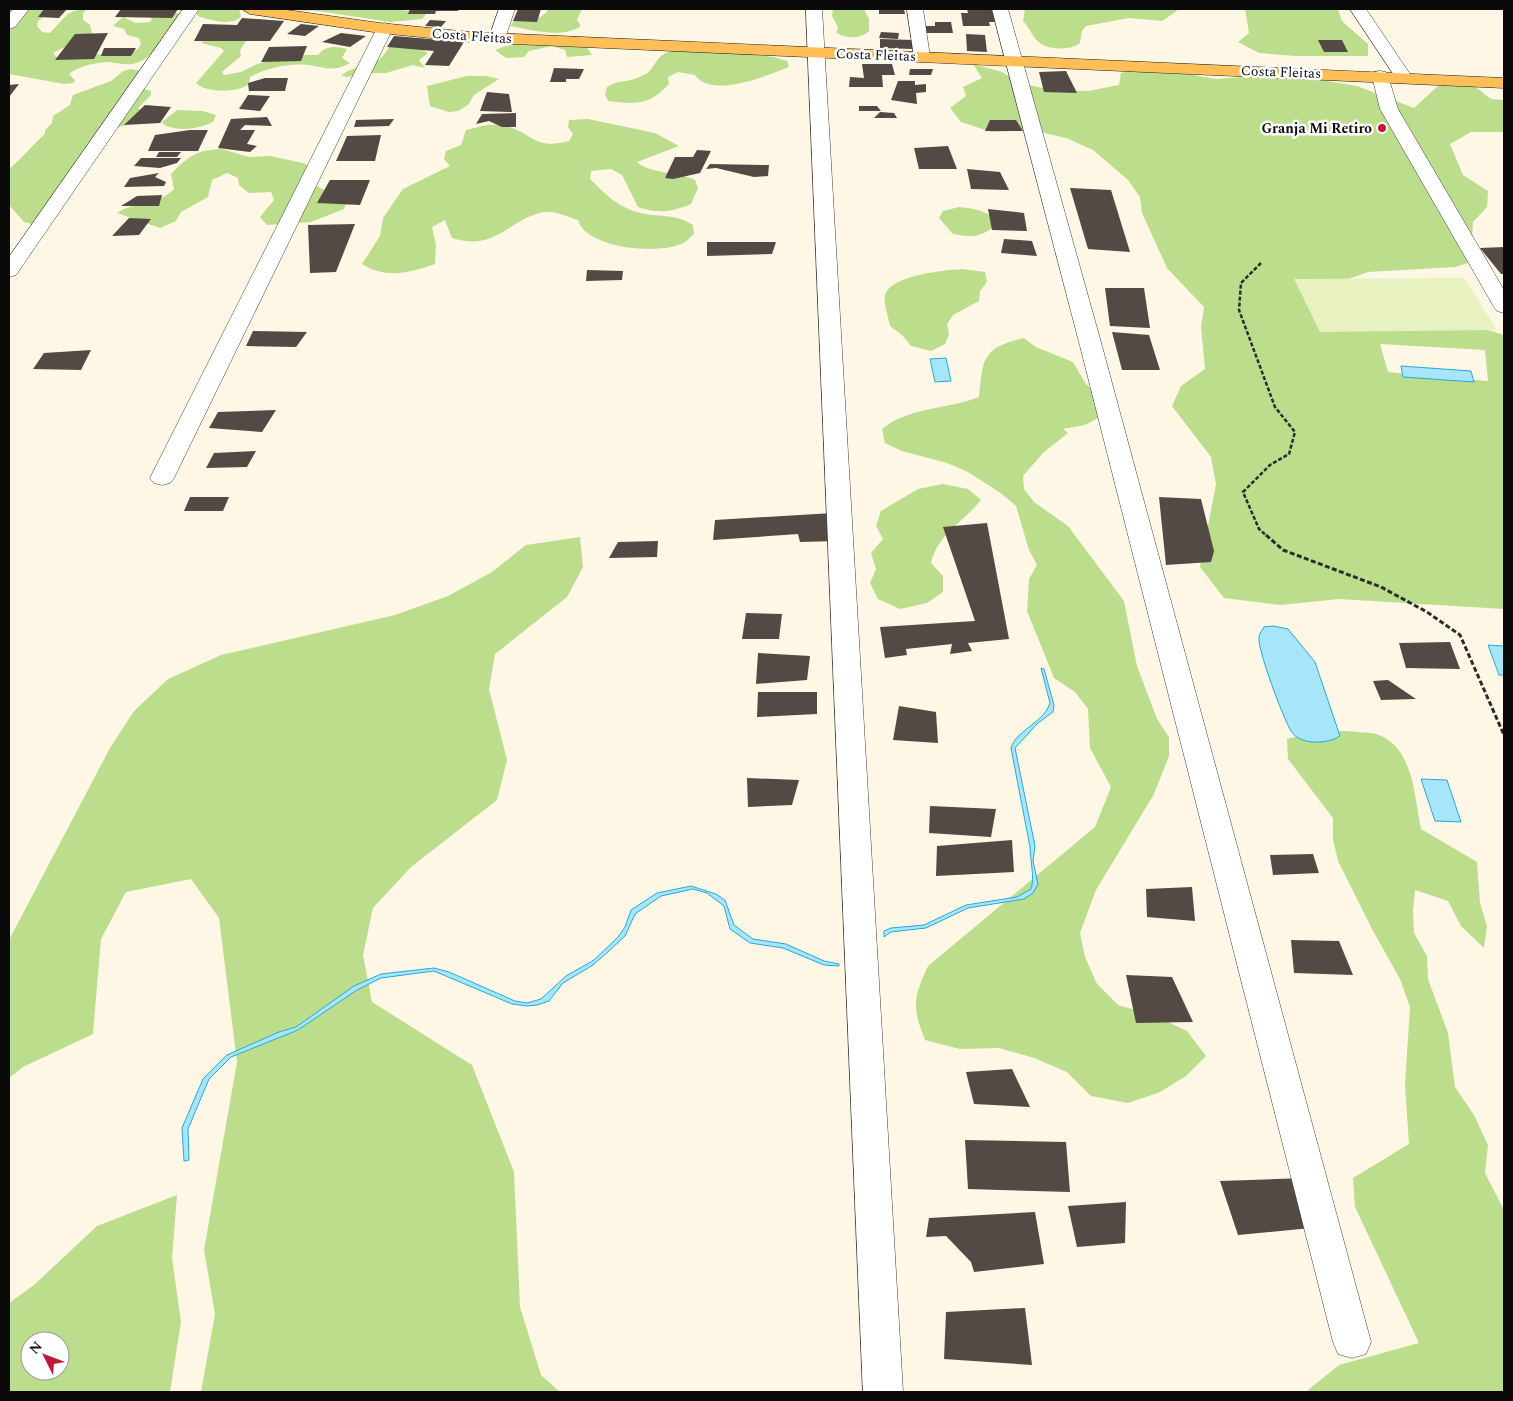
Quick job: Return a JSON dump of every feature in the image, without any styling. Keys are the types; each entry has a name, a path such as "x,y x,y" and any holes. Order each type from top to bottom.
{"main road":[{"name":"Costa Fleitas","path":"250,9 498,38 1404,77 1504,83"}],"street":[{"path":"9,24 21,9"},
{"path":"9,271 191,9"},
{"path":"498,38 507,9"},
{"path":"814,9 883,1392"},
{"path":"915,9 922,57"},
{"path":"1000,9 1091,346 1352,1342"},
{"path":"1358,9 1404,77"},
{"path":"162,478 384,24"},
{"path":"1380,76 1390,109 1504,307"}],"path":[{"path":"1261,263 1241,283 1239,310 1276,407 1295,432 1289,454 1270,465 1243,492 1259,529 1283,550 1381,587 1427,612 1460,635 1504,735"}],"green space":[{"path":"20,9 50,9 50,12 38,21 37,26 42,32 50,33 70,13 86,9 83,14 83,20 90,25 92,33 53,53 58,58 90,54 120,55 138,49 141,44 139,38 127,35 124,29 113,26 123,17 136,23 150,22 152,19 146,14 124,11 123,9 160,9 184,15 167,31 154,50 142,61 130,64 109,62 88,65 69,74 75,80 74,83 64,84 9,74 9,26"},
{"path":"201,9 239,9 241,16 233,21 215,21 198,16 196,13"},
{"path":"270,9 396,9 426,14 422,19 390,22 318,11"},
{"path":"549,9 582,9 577,20 581,26 573,30 556,33 510,26 515,20 538,18"},
{"path":"833,9 864,9 869,19 869,31 857,37 836,33 838,27 832,16"},
{"path":"1025,9 1177,9 1177,11 1162,21 1129,18 1086,26 1082,31 1080,43 1069,48 1056,48 1043,45 1034,37 1023,21"},
{"path":"1245,9 1338,9 1342,21 1368,44 1368,56 1296,56 1259,53 1238,42 1249,33"},
{"path":"525,39 586,46 592,55 567,57 565,50 552,46 529,51 524,57 506,58 495,50"},
{"path":"204,40 246,41 240,50 241,56 222,72 224,75 241,72 257,64 295,55 318,55 324,49 331,47 347,49 342,58 350,63 334,69 308,65 278,67 250,77 249,84 244,87 222,91 207,89 196,83 224,51 221,48 201,43"},
{"path":"389,47 421,49 428,53 419,60 425,68 413,65 386,73 341,76 348,71 377,61"},
{"path":"685,48 774,57 787,61 789,67 754,80 726,85 714,85 703,82 695,75 678,72 668,77 669,84 648,100 634,103 608,101 605,94 607,87 642,76 651,70 664,54"},
{"path":"973,64 1002,72 1020,83 1052,90 1088,91 1119,85 1121,73 1148,67 1216,79 1285,74 1357,86 1414,108 1438,86 1473,85 1491,99 1504,100 1504,132 1471,132 1450,144 1463,175 1488,191 1487,207 1473,222 1472,239 1486,257 1455,267 1368,272 1337,283 1504,335 1504,609 1339,599 1280,605 1224,598 1200,567 1216,484 1211,457 1172,406 1181,386 1205,369 1201,327 1204,307 1167,268 1142,213 1140,197 1128,180 1093,150 1066,138 1032,130 992,132 961,122 950,108 966,96 963,87 982,78","holes":["1380,344 1485,350 1488,381 1388,372"]},
{"path":"131,69 142,71 139,87 151,91 151,95 138,108 144,114 137,121 114,129 83,171 83,179 32,224 24,222 9,205 9,169 45,134 45,130 52,123 53,116 70,105 73,95 111,81 123,71"},
{"path":"467,76 486,76 499,79 474,95 468,105 458,111 449,112 430,106 427,86"},
{"path":"177,110 203,111 216,115 213,122 195,128 183,129 164,125 162,122"},
{"path":"588,119 655,133 679,146 637,162 648,168 695,180 698,188 691,204 684,207 659,211 638,207 622,175 611,169 591,171 590,179 607,195 626,208 641,213 674,217 693,225 694,234 686,241 660,249 626,247 595,238 584,230 578,220 561,214 544,212 521,221 491,238 480,241 452,238 445,220 432,227 436,245 435,264 416,270 398,273 380,272 362,264 380,236 383,218 403,189 450,166 444,159 446,151 461,145 466,130 488,125 502,125 548,144 569,141 573,134 568,127 569,120"},
{"path":"222,149 249,157 270,156 303,163 313,168 312,184 347,201 344,209 311,222 267,225 260,217 274,200 271,192 249,193 239,185 238,178 227,173 212,180 208,197 181,212 176,221 160,228 117,213 131,206 161,198 168,194 174,189 171,174 183,163 193,155"},
{"path":"959,207 986,213 998,224 982,234 966,236 953,234 939,218 943,211"},
{"path":"963,269 985,272 987,282 980,291 979,301 953,315 947,324 949,334 945,344 931,351 911,346 902,335 890,326 885,307 885,296 889,289 907,278"},
{"path":"1464,278 1497,330 1320,332 1294,279"},
{"path":"1024,338 1036,347 1073,362 1086,384 1098,395 1100,417 1085,425 1063,429 1068,433 1043,453 1023,476 1024,489 1034,502 1068,526 1124,601 1137,666 1157,719 1169,737 1169,756 1154,794 1096,890 1080,933 1085,957 1097,984 1118,1005 1153,1015 1187,1031 1206,1056 1186,1076 1160,1092 1128,1103 1091,1096 1067,1072 1034,1058 999,1048 960,1049 925,1040 916,1011 919,986 928,966 1095,827 1111,787 1090,748 1088,709 1075,692 1054,678 1027,611 1029,579 1037,565 1029,550 1016,506 1002,494 968,472 947,463 902,451 885,443 882,429 905,416 917,412 979,397 982,373 987,357 1000,346"},
{"path":"943,484 968,489 981,500 945,536 935,552 931,563 943,576 943,592 927,603 900,609 878,599 870,583 876,569 871,553 883,539 876,526 881,511 918,489"},
{"path":"580,537 583,567 567,597 495,654 489,689 507,760 497,800 411,867 373,908 363,955 372,1002 472,1065 514,1172 520,1307 541,1375 560,1392 201,1392 215,1314 204,1250 237,1062 219,918 191,879 126,892 101,939 93,1034 23,1067 9,1078 9,940 110,748 134,711 168,679 221,655 395,615 448,596 492,572 526,545"},
{"path":"1345,731 1376,734 1389,740 1398,749 1410,774 1421,829 1477,862 1480,903 1487,926 1484,948 1461,926 1448,901 1415,890 1413,911 1414,933 1427,956 1428,979 1448,1033 1455,1087 1474,1115 1488,1145 1485,1173 1504,1210 1504,1392 1309,1392 1308,1390 1339,1365 1419,1343 1355,1207 1353,1178 1409,1144 1405,1085 1410,1007 1400,979 1372,929 1338,861 1333,839 1333,818 1288,759 1287,739 1314,732"},
{"path":"177,1195 172,1258 181,1322 170,1392 9,1392 9,1303 34,1285 97,1226"}],"water":[{"path":"946,358 951,381 935,382 930,359"},
{"path":"1401,366 1471,371 1474,382 1403,377"},
{"path":"1273,626 1288,629 1315,662 1340,736 1335,739 1322,742 1307,741 1295,736 1291,731 1272,684 1260,644 1259,636 1264,627"},
{"path":"1488,645 1504,646 1504,675 1499,675"},
{"path":"1041,668 1044,669 1054,705 1053,712 1038,723 1015,748 1035,846 1033,861 1038,884 1033,893 1024,899 968,908 926,928 891,932 884,937 884,931 891,928 924,925 966,905 1017,897 1031,889 1030,847 1011,748 1014,741 1043,715 1050,703"},
{"path":"1421,779 1447,780 1461,822 1435,821"},
{"path":"691,886 716,894 725,900 734,925 753,939 786,944 824,961 839,964 839,966 824,965 783,948 750,943 730,929 724,906 707,893 693,889 661,896 635,914 625,936 609,951 593,965 563,983 549,1001 537,1005 512,1004 434,971 381,978 357,990 298,1030 231,1057 209,1079 188,1129 189,1160 184,1161 182,1128 203,1079 227,1055 279,1032 296,1027 354,986 381,974 434,968 449,972 515,1001 527,1003 541,999 566,976 594,960 618,937 625,927 631,910 657,893"}],"building":[{"path":"44,9 67,9 59,18 38,17"},
{"path":"121,9 178,9 172,18 115,17"},
{"path":"410,9 459,9 458,11 436,11 435,14 408,14"},
{"path":"518,9 541,9 537,22 513,21"},
{"path":"879,9 904,9 905,14 879,14"},
{"path":"967,9 997,9 1001,22 989,22 990,26 963,26 961,13 968,13"},
{"path":"242,18 284,21 270,41 194,41 203,24 237,25"},
{"path":"430,20 446,21 441,27 425,26"},
{"path":"935,22 951,22 953,33 925,33 924,26 935,26"},
{"path":"301,24 319,26 305,36 287,34"},
{"path":"881,32 899,33 898,39 879,38"},
{"path":"108,33 94,59 55,60 75,34"},
{"path":"341,33 366,36 350,47 322,42"},
{"path":"966,34 985,35 987,52 967,51"},
{"path":"394,36 464,42 449,66 425,65 434,51 387,47"},
{"path":"880,39 913,40 913,49 880,48"},
{"path":"1318,40 1342,40 1348,52 1324,52"},
{"path":"307,46 301,61 261,62 269,47"},
{"path":"104,48 136,48 131,56 101,56"},
{"path":"862,64 892,64 895,75 882,75 883,87 849,87 850,77 864,78"},
{"path":"554,68 584,69 579,79 566,79 566,82 550,82"},
{"path":"910,69 933,69 931,75 909,75"},
{"path":"1066,71 1077,93 1044,92 1039,72"},
{"path":"265,78 288,78 285,91 249,91 248,83"},
{"path":"898,81 915,81 915,85 926,84 926,92 916,93 917,104 891,100"},
{"path":"19,84 9,97 9,85"},
{"path":"487,92 509,94 512,112 480,111"},
{"path":"248,95 270,96 260,111 239,109"},
{"path":"145,105 171,107 160,123 124,125"},
{"path":"859,106 877,106 881,111 859,111"},
{"path":"880,112 894,113 897,118 874,118"},
{"path":"516,113 516,127 502,127 489,121 476,124 482,114"},
{"path":"267,117 272,126 245,125 240,130 255,130 247,144 257,146 250,152 218,148 231,119"},
{"path":"394,119 389,126 354,127 356,120"},
{"path":"990,120 1016,120 1023,131 985,131"},
{"path":"190,130 208,130 198,151 148,151 155,135"},
{"path":"381,135 375,161 336,161 347,136"},
{"path":"948,146 957,169 919,169 914,148"},
{"path":"697,150 711,151 700,173 673,179 665,178 675,157 693,157"},
{"path":"159,152 181,152 177,157 156,157"},
{"path":"141,158 181,158 177,163 160,168 134,166"},
{"path":"710,164 769,165 768,176 754,177 716,168 706,169"},
{"path":"967,169 1000,172 1009,190 971,189"},
{"path":"159,173 155,177 166,182 164,186 124,187 130,178"},
{"path":"330,180 370,180 360,205 317,203"},
{"path":"1070,188 1111,190 1130,252 1088,249"},
{"path":"162,195 159,206 121,206 137,196"},
{"path":"988,209 1024,213 1027,231 992,230"},
{"path":"129,218 151,219 139,235 112,236"},
{"path":"355,224 336,272 310,273 308,225"},
{"path":"1004,239 1032,241 1037,256 1001,253"},
{"path":"707,242 776,242 772,254 707,256"},
{"path":"1504,247 1504,274 1501,274 1480,248"},
{"path":"587,270 623,271 622,280 586,281"},
{"path":"1105,288 1144,288 1150,328 1110,326"},
{"path":"253,331 307,332 296,347 246,346"},
{"path":"1112,332 1149,335 1160,370 1122,370"},
{"path":"91,350 81,370 33,369 44,353"},
{"path":"276,410 262,432 209,428 218,412"},
{"path":"256,451 247,467 206,468 214,453"},
{"path":"190,497 229,497 223,511 184,511"},
{"path":"1159,497 1201,499 1214,551 1211,562 1166,565"},
{"path":"833,513 837,541 800,542 798,534 713,540 715,520"},
{"path":"987,523 1009,639 968,643 972,651 950,654 952,644 906,649 907,655 885,658 880,627 975,621 943,527"},
{"path":"658,541 657,557 609,558 618,542"},
{"path":"746,613 782,614 779,639 742,639"},
{"path":"1450,642 1460,669 1406,668 1399,643"},
{"path":"758,653 810,656 807,680 756,684"},
{"path":"1388,680 1416,699 1381,700 1373,681"},
{"path":"758,692 817,692 817,714 757,717"},
{"path":"899,706 936,712 938,743 893,740"},
{"path":"747,778 799,780 792,805 748,807"},
{"path":"930,806 996,809 991,837 929,833"},
{"path":"1012,840 1014,872 936,876 937,846"},
{"path":"1313,854 1319,873 1273,875 1270,855"},
{"path":"1192,887 1195,921 1147,917 1146,889"},
{"path":"1291,940 1339,941 1353,975 1294,973"},
{"path":"1126,975 1172,977 1193,1022 1136,1023"},
{"path":"1012,1069 1030,1107 974,1104 966,1072"},
{"path":"965,1140 1066,1142 1070,1192 968,1189"},
{"path":"1304,1178 1321,1227 1238,1235 1220,1181"},
{"path":"1126,1202 1125,1243 1077,1247 1068,1206"},
{"path":"1035,1212 1044,1264 974,1272 971,1262 946,1236 926,1237 929,1218"},
{"path":"1025,1308 1032,1365 944,1359 946,1312"}],"place":[{"name":"Granja Mi Retiro","path":"1382,128"}]}
